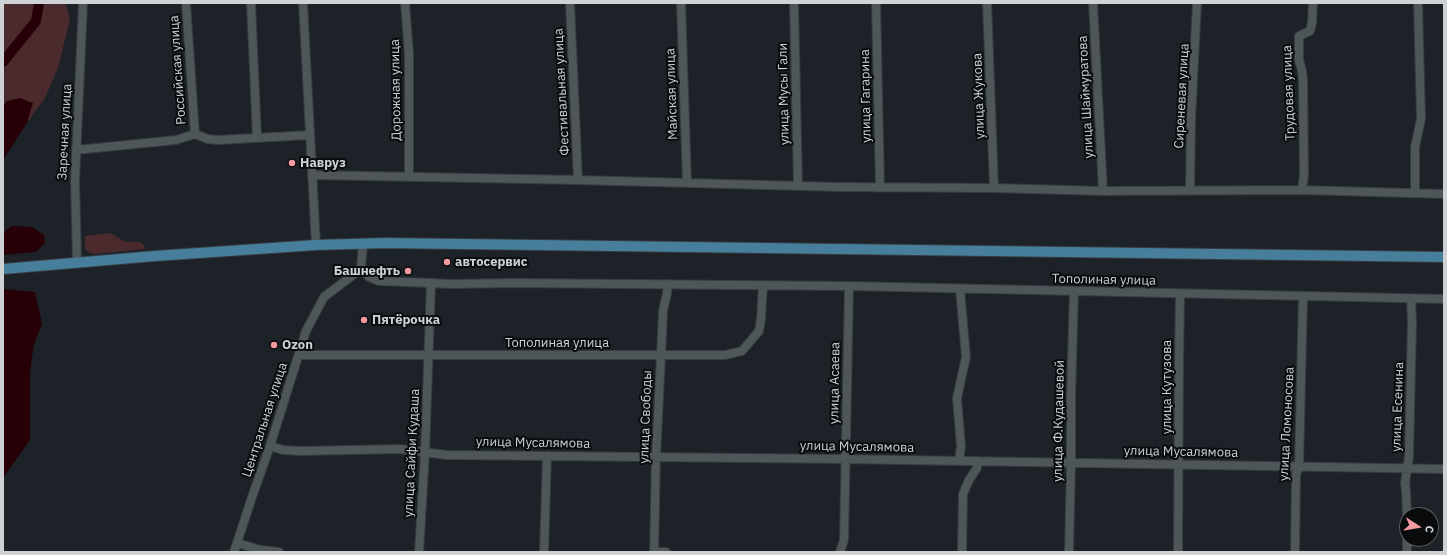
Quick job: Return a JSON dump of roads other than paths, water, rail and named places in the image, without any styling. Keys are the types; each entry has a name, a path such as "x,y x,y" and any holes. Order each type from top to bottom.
{"main road":[{"path":"3,269 77,262 316,245 363,244 1135,252 1444,257"}],"street":[{"name":"Заречная улица","path":"77,262 75,181 82,3"},
{"name":"Российская улица","path":"76,150 176,140 195,134 186,3"},
{"path":"251,3 257,138"},
{"path":"303,3 316,245"},
{"name":"Дорожная улица","path":"405,3 409,54 409,176"},
{"name":"Фестивальная улица","path":"570,3 578,180"},
{"name":"Майская улица","path":"681,3 687,183"},
{"name":"улица Мусы Гали","path":"794,3 798,186"},
{"name":"улица Гагарина","path":"876,3 880,188"},
{"name":"улица Жукова","path":"988,3 994,188"},
{"name":"улица Шаймуратова","path":"1093,3 1103,190"},
{"name":"Сиреневая улица","path":"1190,190 1191,119 1197,3"},
{"name":"Трудовая улица","path":"1302,190 1304,174 1303,80 1299,60 1299,36 1310,31 1312,23 1312,3"},
{"path":"1415,193 1415,147 1421,119 1418,3"},
{"path":"195,134 208,139 218,140 310,135"},
{"path":"312,175 409,176 880,188 1302,190 1444,194"},
{"path":"361,269 363,244"},
{"name":"Тополиная улица","path":"361,269 369,277 379,281 450,284 494,283 849,286 1444,299"},
{"name":"Центральная улица","path":"234,552 270,446 306,332 324,297 361,269"},
{"name":"улица Сайфи Кудаша","path":"419,552 425,453 431,283"},
{"name":"улица Свободы","path":"654,552 656,457 663,311 668,284"},
{"name":"Тополиная улица","path":"299,355 725,355 742,351 759,331 761,319 762,285"},
{"name":"улица Асаева","path":"840,552 844,540 849,286"},
{"path":"959,460 961,447 958,398 966,357 960,289"},
{"name":"улица Ф.Кудашевой","path":"1069,552 1071,462 1070,396 1074,291"},
{"name":"улица Кутузова","path":"1178,552 1180,294"},
{"name":"улица Ломоносова","path":"1296,552 1296,475 1299,466 1303,296"},
{"name":"улица Есенина","path":"1407,507 1404,483 1409,456 1412,322 1411,299"},
{"name":"улица Мусалямова","path":"270,446 283,450 301,451 400,449 447,455 845,458 1444,470"},
{"path":"544,552 547,456"},
{"path":"962,552 963,494 969,480 977,468 977,461"},
{"path":"237,543 261,550 279,552"},
{"path":"657,552 666,552"}],"waterway":[{"path":"3,62 36,21 39,3"}],"place":[{"name":"Навруз","path":"292,163"},
{"name":"автосервис","path":"447,262"},
{"name":"Башнефть","path":"408,271"},
{"name":"Пятёрочка","path":"364,320"},
{"name":"Ozon","path":"274,345"}]}
